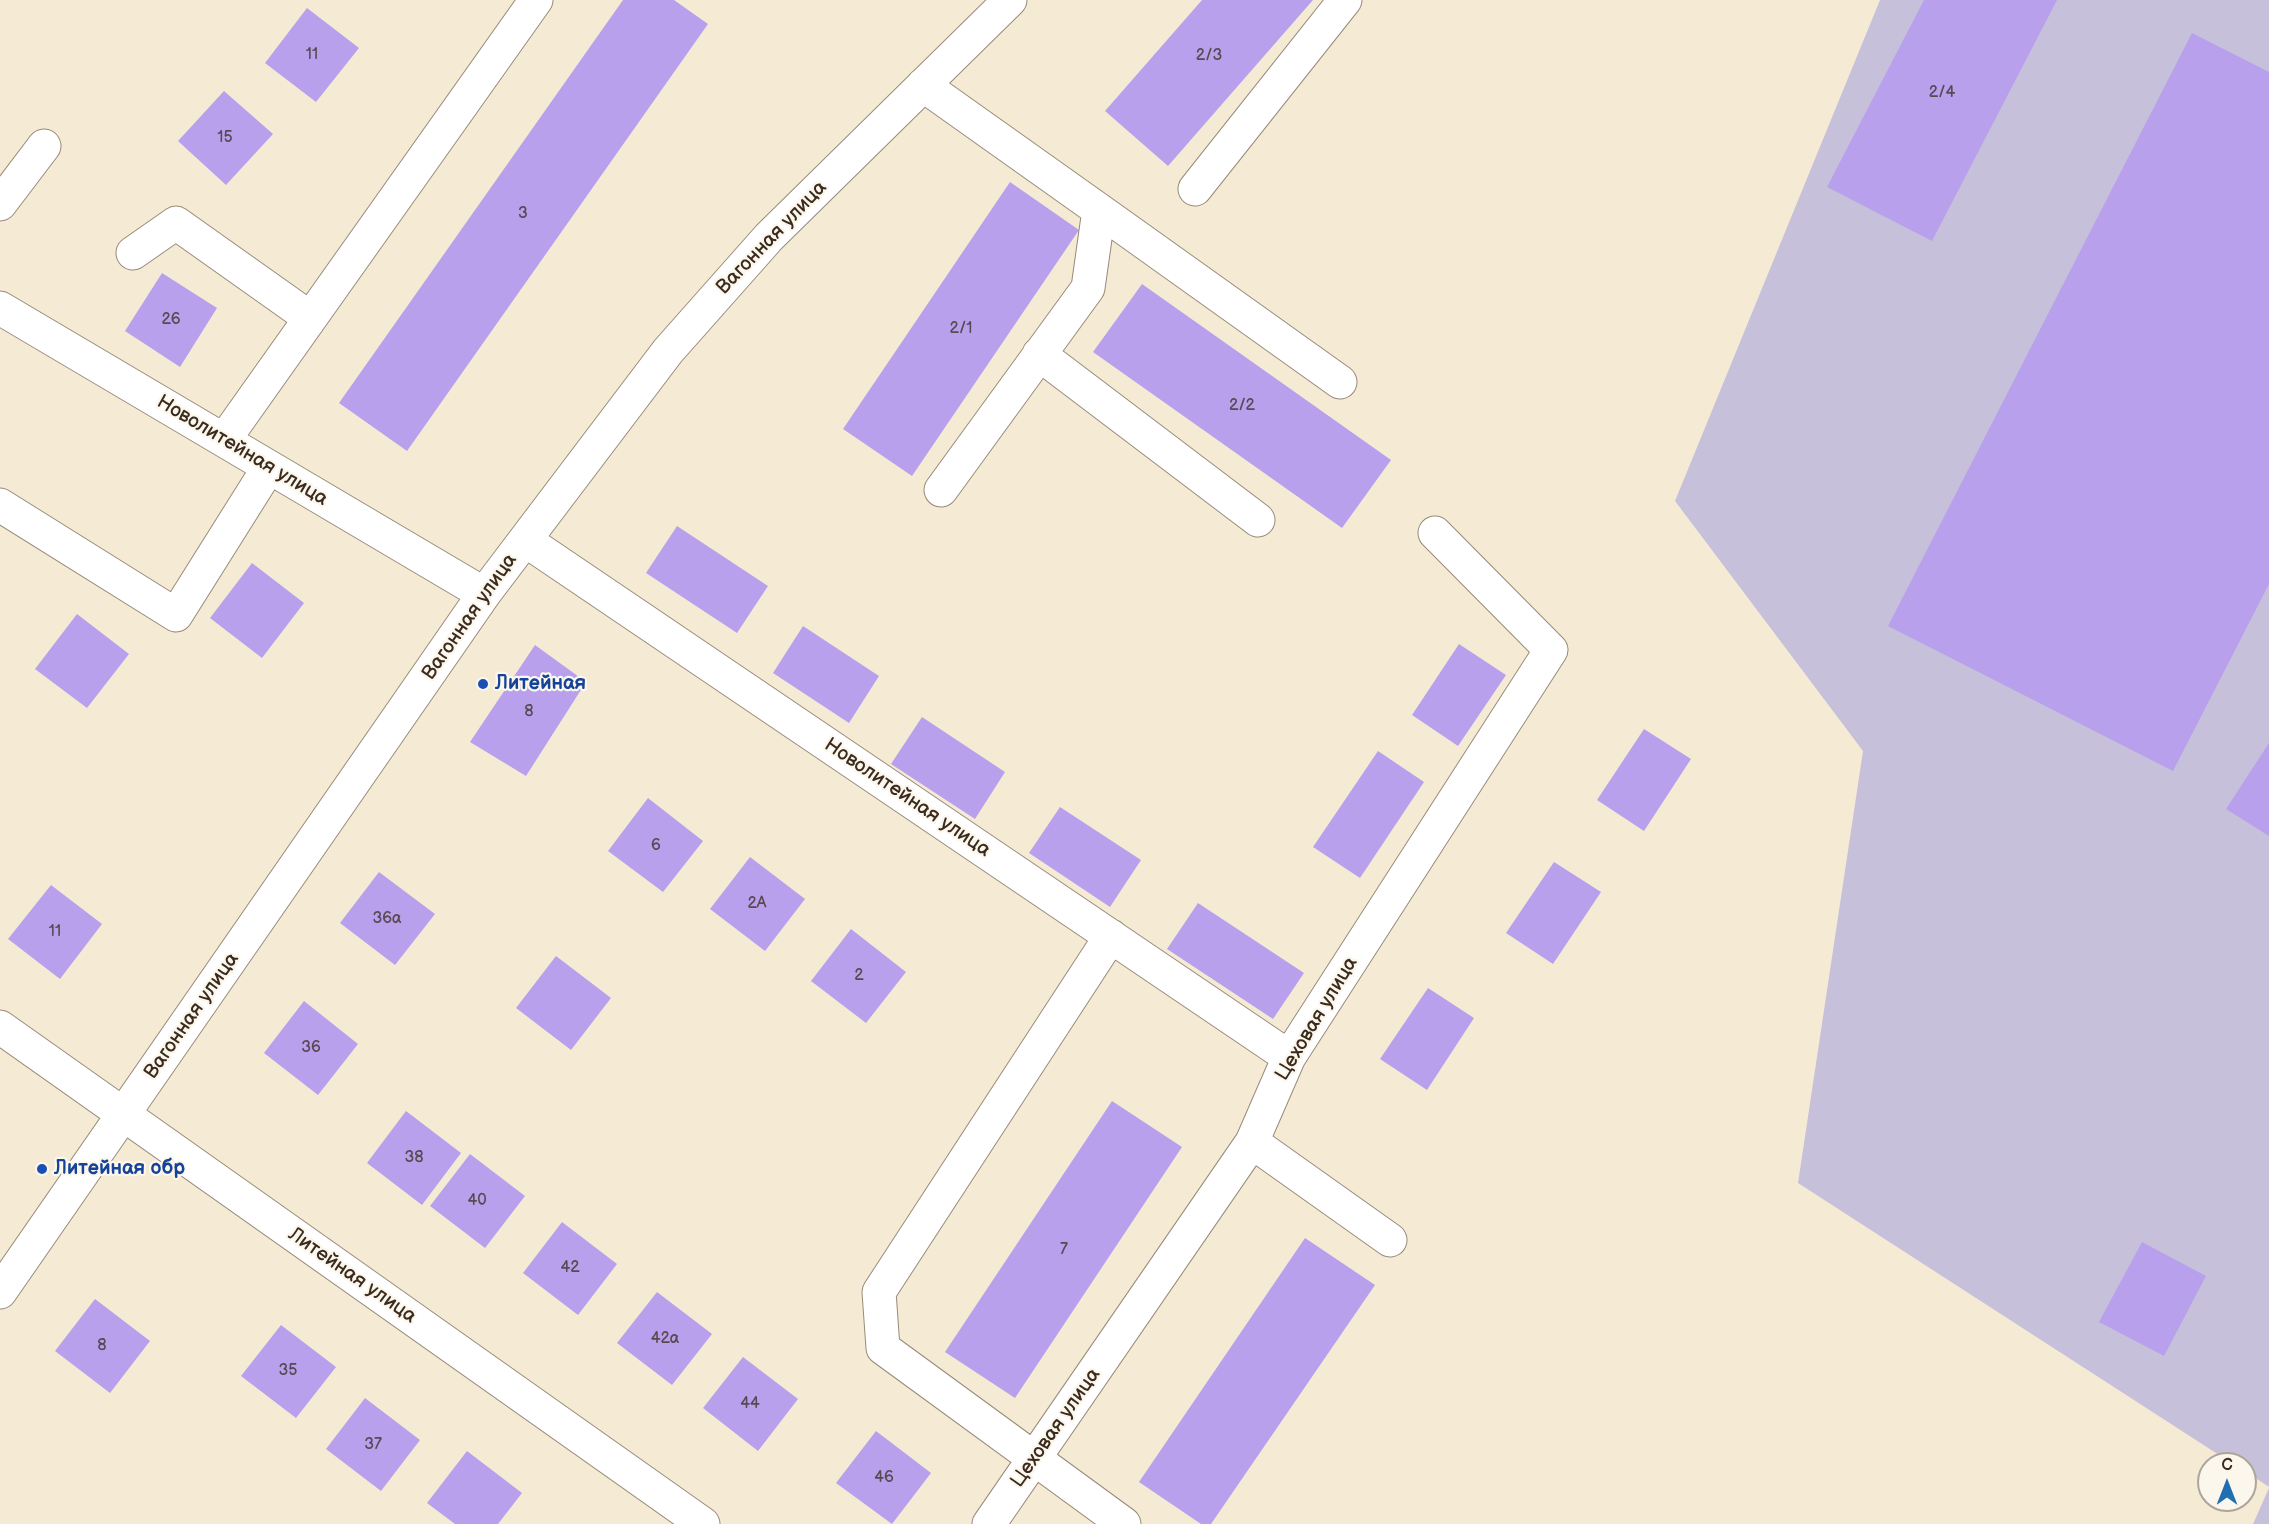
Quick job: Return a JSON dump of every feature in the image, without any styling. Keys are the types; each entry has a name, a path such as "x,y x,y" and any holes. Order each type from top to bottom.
{"street":[{"path":"224,440 536,0"},
{"name":"Вагонная улица","path":"0,1292 484,594 668,351 769,237 1010,0"},
{"path":"1195,189 1345,0"},
{"path":"923,85 1340,382"},
{"path":"0,204 44,146"},
{"path":"941,490 1088,288 1099,210"},
{"path":"133,253 176,223 310,318"},
{"name":"Новолитейная улица","path":"0,308 484,594"},
{"path":"1040,354 1258,520"},
{"path":"0,505 176,615 269,467"},
{"name":"Цеховая улица","path":"989,1524 1252,1142 1289,1057 1551,650 1435,533"},
{"name":"Новолитейная улица","path":"525,540 1289,1057"},
{"path":"1111,936 879,1292 883,1348 1124,1524"},
{"name":"Литейная улица","path":"0,1027 703,1524"},
{"path":"1252,1142 1390,1240"}],"shaded area":[{"path":"1880,0 2269,0 2269,1487 2257,1479 2257,1452 2214,1452 1798,1183 1863,751 1675,501"},
{"path":"2269,1488 2269,1524 2253,1524"}],"building":[{"path":"623,0 674,0 708,24 407,451 339,403"},
{"path":"1202,0 1313,0 1168,166 1105,111"},
{"path":"1924,0 2057,0 1932,241 1827,187"},
{"path":"307,8 359,48 316,102 265,63"},
{"path":"2192,33 2269,72 2269,584 2173,771 1888,626"},
{"path":"224,91 273,134 226,185 178,141"},
{"path":"1010,182 1079,230 912,476 843,429"},
{"path":"162,273 217,308 180,367 125,331"},
{"path":"1142,284 1391,460 1342,528 1093,352"},
{"path":"677,526 768,586 737,633 646,573"},
{"path":"252,563 304,603 262,658 210,618"},
{"path":"77,614 129,654 87,708 35,669"},
{"path":"803,626 879,676 849,723 773,673"},
{"path":"1459,644 1506,675 1458,746 1412,715"},
{"path":"535,645 586,682 526,776 470,742"},
{"path":"922,717 1005,772 975,819 891,764"},
{"path":"1644,729 1691,759 1644,831 1597,800"},
{"path":"2269,743 2269,836 2226,809"},
{"path":"1378,751 1424,782 1360,878 1313,847"},
{"path":"648,798 703,841 663,892 608,851"},
{"path":"1060,807 1141,860 1110,907 1029,853"},
{"path":"750,857 805,899 765,951 710,909"},
{"path":"1554,862 1601,892 1553,964 1506,933"},
{"path":"379,872 435,914 395,965 340,923"},
{"path":"51,885 102,924 60,979 8,939"},
{"path":"1198,903 1304,973 1273,1019 1167,949"},
{"path":"851,929 906,972 866,1023 811,981"},
{"path":"556,956 611,998 571,1050 516,1008"},
{"path":"1428,988 1474,1018 1427,1090 1380,1059"},
{"path":"304,1001 358,1044 318,1095 264,1053"},
{"path":"1112,1101 1182,1147 1015,1398 945,1352"},
{"path":"406,1111 461,1153 422,1205 367,1163"},
{"path":"470,1154 525,1196 485,1248 430,1206"},
{"path":"562,1222 617,1264 578,1315 523,1273"},
{"path":"1305,1238 1375,1285 1211,1524 1201,1524 1139,1482"},
{"path":"2142,1242 2206,1276 2164,1356 2099,1322"},
{"path":"657,1292 712,1334 672,1385 617,1343"},
{"path":"95,1299 150,1341 110,1393 55,1351"},
{"path":"281,1325 336,1367 296,1418 241,1376"},
{"path":"743,1357 798,1399 758,1451 703,1408"},
{"path":"365,1398 420,1440 381,1491 326,1449"},
{"path":"876,1431 931,1473 892,1524 836,1483"},
{"path":"467,1451 522,1493 498,1524 455,1524 427,1503"}],"place":[{"name":"Литейная","path":"483,684"},
{"name":"Литейная обр","path":"42,1169"}]}
